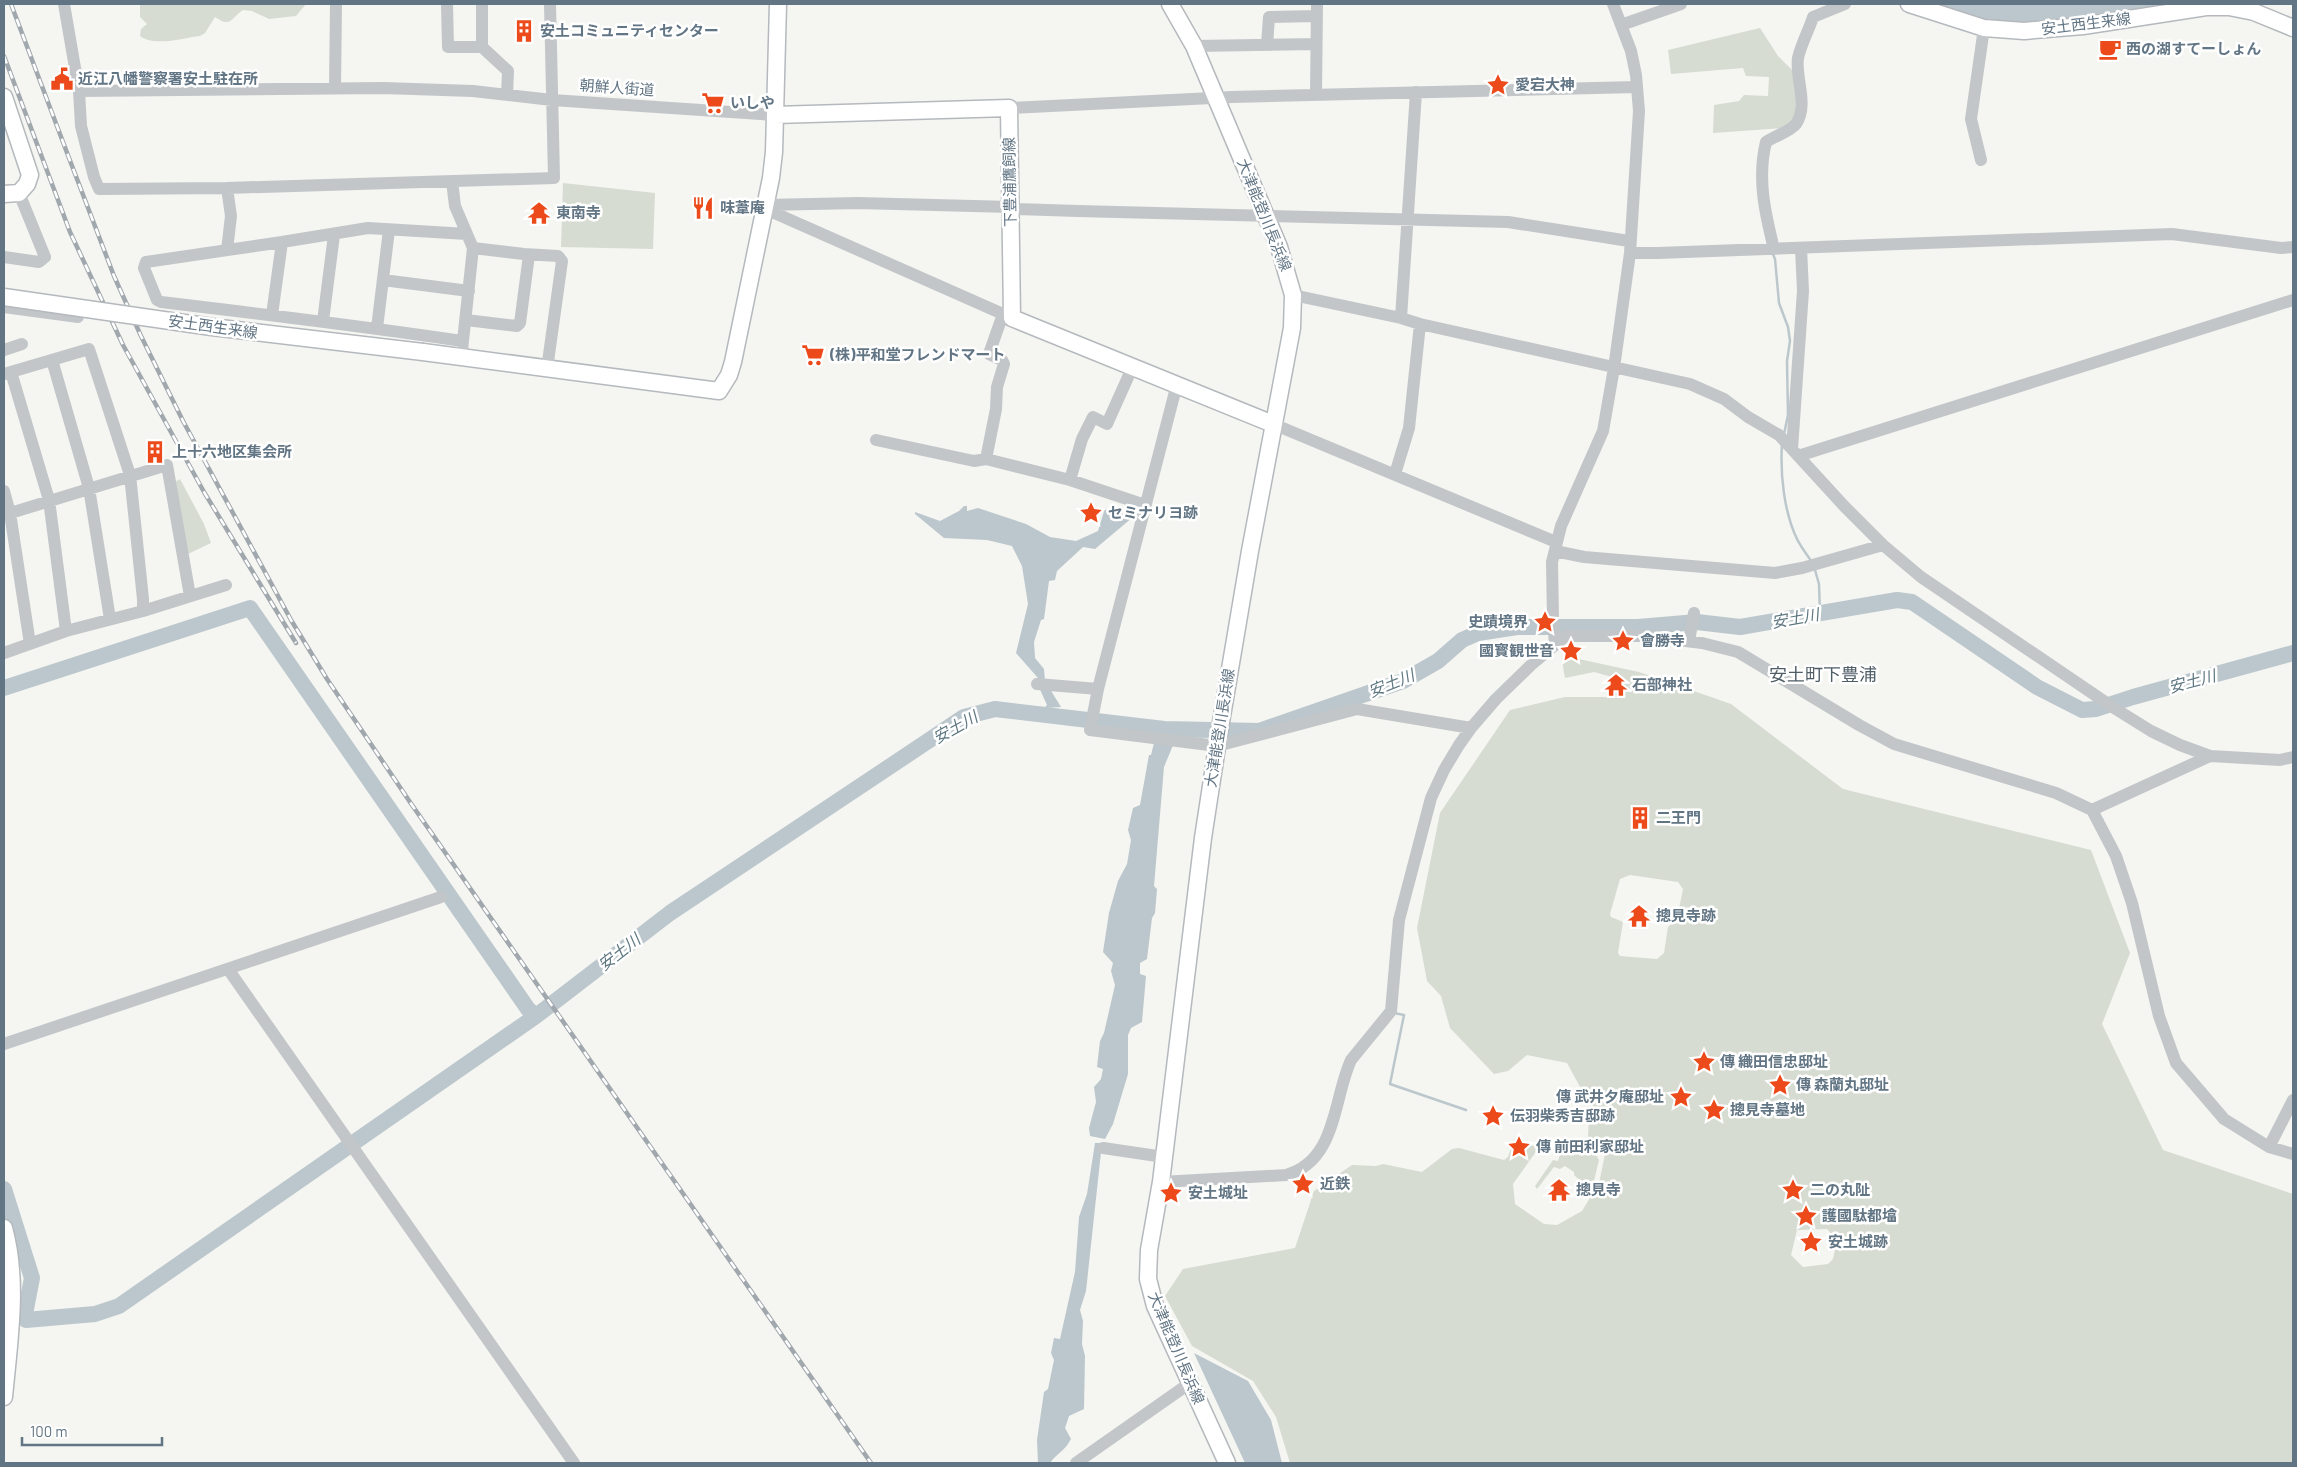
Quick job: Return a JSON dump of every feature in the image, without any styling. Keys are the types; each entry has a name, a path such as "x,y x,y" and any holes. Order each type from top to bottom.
{"main road":[{"path":"764,205 771,178 778,4"},
{"name":"大津能登川長浜線","path":"1170,4 1194,46 1266,216 1279,247 1293,295 1292,328 1273,424 1219,734 1203,838 1161,1182 1149,1250 1148,1279 1155,1306 1227,1463"},
{"name":"安土西生来線","path":"1909,4 1984,28 2024,31 2083,26 2206,7 2229,7 2254,12 2293,28"},
{"path":"4,97 30,175 27,184 11,194"},
{"path":"775,115 1008,108"},
{"name":"下豊浦鷹飼線","path":"1008,108 1011,207 1008,316"},
{"name":"安土西生来線","path":"4,298 244,331 423,352 462,349 547,369 719,391 729,374 733,362 764,205"},
{"path":"1008,316 1273,424"},
{"path":"4,1228 11,1324 4,1397"}],"street":[{"path":"64,4 80,91 81,126 94,177 99,188 227,188 554,178 550,4"},
{"path":"335,88 336,4"},
{"path":"447,4 448,46 482,47 508,71 507,95"},
{"path":"482,4 482,47"},
{"path":"1554,642 1552,562 1561,526 1603,431 1614,368 1630,247 1639,111 1631,51 1613,4"},
{"path":"1621,25 1681,4"},
{"path":"1774,249 1762,187 1763,155 1766,142 1778,134 1790,131 1797,123 1801,107 1798,58 1813,17 1845,4"},
{"path":"1267,44 1268,17 1317,10 1316,94"},
{"path":"1980,160 1971,119 1984,28"},
{"path":"1194,46 1316,44"},
{"path":"1008,108 1316,94 1636,87"},
{"name":"朝鮮人街道","path":"80,91 335,88 474,91 552,100 775,115"},
{"path":"1401,318 1416,92"},
{"path":"452,181 455,206 467,234 473,248 462,349 377,328 157,300 144,268 146,262 334,235 368,228 467,234"},
{"path":"227,188 231,216 227,250"},
{"path":"4,257 39,262 45,257 11,194"},
{"path":"764,205 858,203 1508,222 1630,247 1774,249 2172,234 2281,248 2293,247"},
{"path":"764,205 778,215 1008,316 989,354 1002,360 1004,364 997,388 996,409 986,458"},
{"path":"377,328 389,230"},
{"path":"323,321 334,235"},
{"path":"272,315 282,242"},
{"path":"473,248 558,256 562,261 547,369"},
{"path":"1789,446 1803,291 1801,248"},
{"path":"466,320 517,326 520,323 529,254"},
{"path":"383,280 469,291"},
{"path":"1293,295 1690,384 1724,399 1789,446 1884,545 1929,583 2114,708 2166,738 2210,756 2280,760 2293,757"},
{"path":"1789,446 2293,300"},
{"path":"4,307 78,317"},
{"path":"1395,474 1408,428 1420,324"},
{"path":"4,350 22,344"},
{"path":"66,631 49,500 7,373 89,349 130,475 143,611"},
{"path":"52,360 89,488 110,619"},
{"path":"1070,480 1082,439 1093,417 1107,424 1133,366"},
{"path":"1176,384 1098,689 1090,730 1182,741 1357,709 1471,728"},
{"path":"1273,424 1395,474 1584,557 1776,573 1823,563 1884,545"},
{"path":"876,440 974,461 986,458 1070,480 1145,505"},
{"path":"7,514 167,465 190,596"},
{"path":"4,491 30,644"},
{"path":"4,653 66,631 143,611 226,585"},
{"path":"1691,635 1694,613"},
{"path":"1161,1182 1286,1174 1296,1172 1316,1155 1331,1128 1344,1076 1351,1060 1391,1012 1400,915 1431,798 1444,770 1471,728 1554,642 1566,636 1588,634 1691,635 1738,652 1894,744 2056,793 2092,810 2116,856 2129,895 2159,1016 2176,1063 2224,1119 2269,1147 2293,1154"},
{"path":"1042,684 1098,689"},
{"path":"2092,810 2210,756"},
{"path":"4,1044 441,897"},
{"path":"228,969 574,1463"},
{"path":"2269,1147 2293,1100"},
{"path":"1103,1148 1164,1157"},
{"path":"1076,1463 1190,1383"}],"shaded area":[{"path":"140,4 306,4 296,16 269,19 252,11 243,10 228,22 215,17 205,33 200,36 178,40 153,41 140,36 141,29 147,24 140,17"},
{"path":"1935,4 2164,4 2098,16 2023,22 1976,19"},
{"path":"1760,28 1778,56 1797,75 1795,121 1782,128 1713,133 1714,105 1739,101 1744,95 1768,96 1769,77 1746,76 1743,68 1671,74 1668,50"},
{"path":"563,183 655,193 653,249 561,247"},
{"path":"180,479 204,524 211,543 188,554 175,482"},
{"path":"964,506 967,506 967,511 978,508 1026,524 1050,537 1076,541 1098,531 1105,508 1133,517 1095,549 1083,547 1057,571 1055,580 1049,581 1044,619 1041,620 1034,642 1035,658 1044,669 1045,681 1061,707 1044,708 1047,705 1038,685 1038,678 1016,653 1028,604 1022,566 1012,546 987,540 944,538 915,514 915,512 940,521 959,511"},
{"path":"1574,658 1639,672 1731,704 1843,789 2091,850 2130,953 2102,1024 2163,1150 2293,1194 2293,1463 1290,1463 1276,1417 1253,1381 1192,1346 1165,1296 1183,1269 1295,1248 1314,1191 1352,1165 1376,1166 1383,1164 1422,1172 1452,1149 1459,1148 1504,1160 1508,1157 1512,1145 1515,1143 1535,1146 1537,1149 1535,1153 1513,1184 1515,1204 1544,1224 1557,1225 1582,1211 1599,1183 1605,1154 1588,1136 1590,1105 1567,1063 1527,1055 1508,1071 1494,1074 1450,1028 1441,996 1427,981 1417,928 1440,813 1510,710 1565,697 1613,697 1615,692 1622,693 1623,680 1594,672 1565,678 1562,661","holes":["1630,875 1678,882 1683,889 1677,919 1668,927 1664,953 1657,959 1620,956 1618,953 1623,922 1611,917 1610,914 1620,879","1827,1229 1837,1240 1833,1259 1828,1264 1803,1267 1791,1255 1797,1230"]},
{"path":"1156,735 1176,738 1164,767 1154,886 1157,889 1155,913 1152,918 1147,959 1140,963 1140,974 1146,976 1142,1022 1131,1028 1128,1035 1128,1074 1113,1124 1105,1139 1090,1136 1089,1128 1096,1102 1094,1087 1101,1079 1103,1069 1097,1067 1100,1041 1104,1033 1115,985 1111,971 1113,963 1103,952 1109,913 1118,881 1127,864 1131,840 1128,830 1133,808 1140,805 1149,755 1151,755"},
{"path":"1095,1143 1102,1143 1086,1291 1080,1310 1083,1321 1082,1344 1085,1356 1084,1409 1069,1416 1065,1428 1071,1439 1066,1447 1050,1463 1038,1463 1037,1440 1044,1392 1048,1389 1054,1360 1051,1353 1054,1338 1060,1339 1075,1272 1079,1217 1087,1194"},
{"path":"1564,1148 1596,1155 1599,1160 1594,1181 1586,1182 1581,1180 1565,1166 1560,1169 1554,1167 1537,1189 1535,1186 1553,1160 1558,1161"},
{"path":"1194,1353 1248,1381 1271,1420 1282,1463 1245,1463"}],"waterway":[{"path":"1772,252 1775,259 1779,303 1788,327 1790,341 1787,361 1788,415 1784,434"},
{"path":"1782,444 1782,480 1789,517 1797,539 1812,562"},
{"path":"1815,570 1819,584 1820,614"},
{"name":"安土川","path":"4,1189 32,1278 25,1314 26,1320 95,1314 119,1306 536,1016 670,913 964,717 995,709 1164,729 1259,731 1403,681 1438,661 1462,640 1478,633 1517,627 1638,627 1697,622 1740,627 1897,600 1912,602 2037,687 2082,710 2096,709 2293,653"},
{"path":"4,688 250,608 528,1009 536,1016"},
{"path":"1394,1013 1404,1015 1390,1084 1466,1110"}],"railway":[{"path":"11,4 114,276 141,336 183,421 291,620 327,679 412,805 871,1463"},
{"path":"4,56 70,232 123,345 204,492 296,643"}],"place":[{"name":"安土コミュニティセンター","path":"524,31"},
{"name":"西の湖すてーしょん","path":"2110,49"},
{"name":"近江八幡警察署安土駐在所","path":"62,79"},
{"name":"愛宕大神","path":"1498,85"},
{"name":"いしや","path":"713,103"},
{"name":"味葦庵","path":"703,208"},
{"name":"東南寺","path":"539,213"},
{"name":"(株)平和堂フレンドマート","path":"813,355"},
{"name":"上十六地区集会所","path":"155,452"},
{"name":"セミナリヨ跡","path":"1091,513"},
{"name":"史蹟境界","path":"1545,622"},
{"name":"會勝寺","path":"1623,641"},
{"name":"國寳観世音","path":"1571,651"},
{"name":"石部神社","path":"1616,685"},
{"name":"二王門","path":"1640,818"},
{"name":"摠見寺跡","path":"1639,916"},
{"name":"傳 織田信忠邸址","path":"1704,1062"},
{"name":"傳 森蘭丸邸址","path":"1780,1085"},
{"name":"傳 武井夕庵邸址","path":"1681,1097"},
{"name":"摠見寺墓地","path":"1714,1110"},
{"name":"伝羽柴秀吉邸跡","path":"1493,1116"},
{"name":"傳 前田利家邸址","path":"1519,1147"},
{"name":"近鉄","path":"1303,1184"},
{"name":"摠見寺","path":"1559,1190"},
{"name":"二の丸阯","path":"1793,1190"},
{"name":"安土城址","path":"1171,1193"},
{"name":"護國駄都墖","path":"1806,1216"},
{"name":"安土城跡","path":"1811,1242"}],"district":[{"name":"安土町下豊浦","path":"1823,675"}]}
